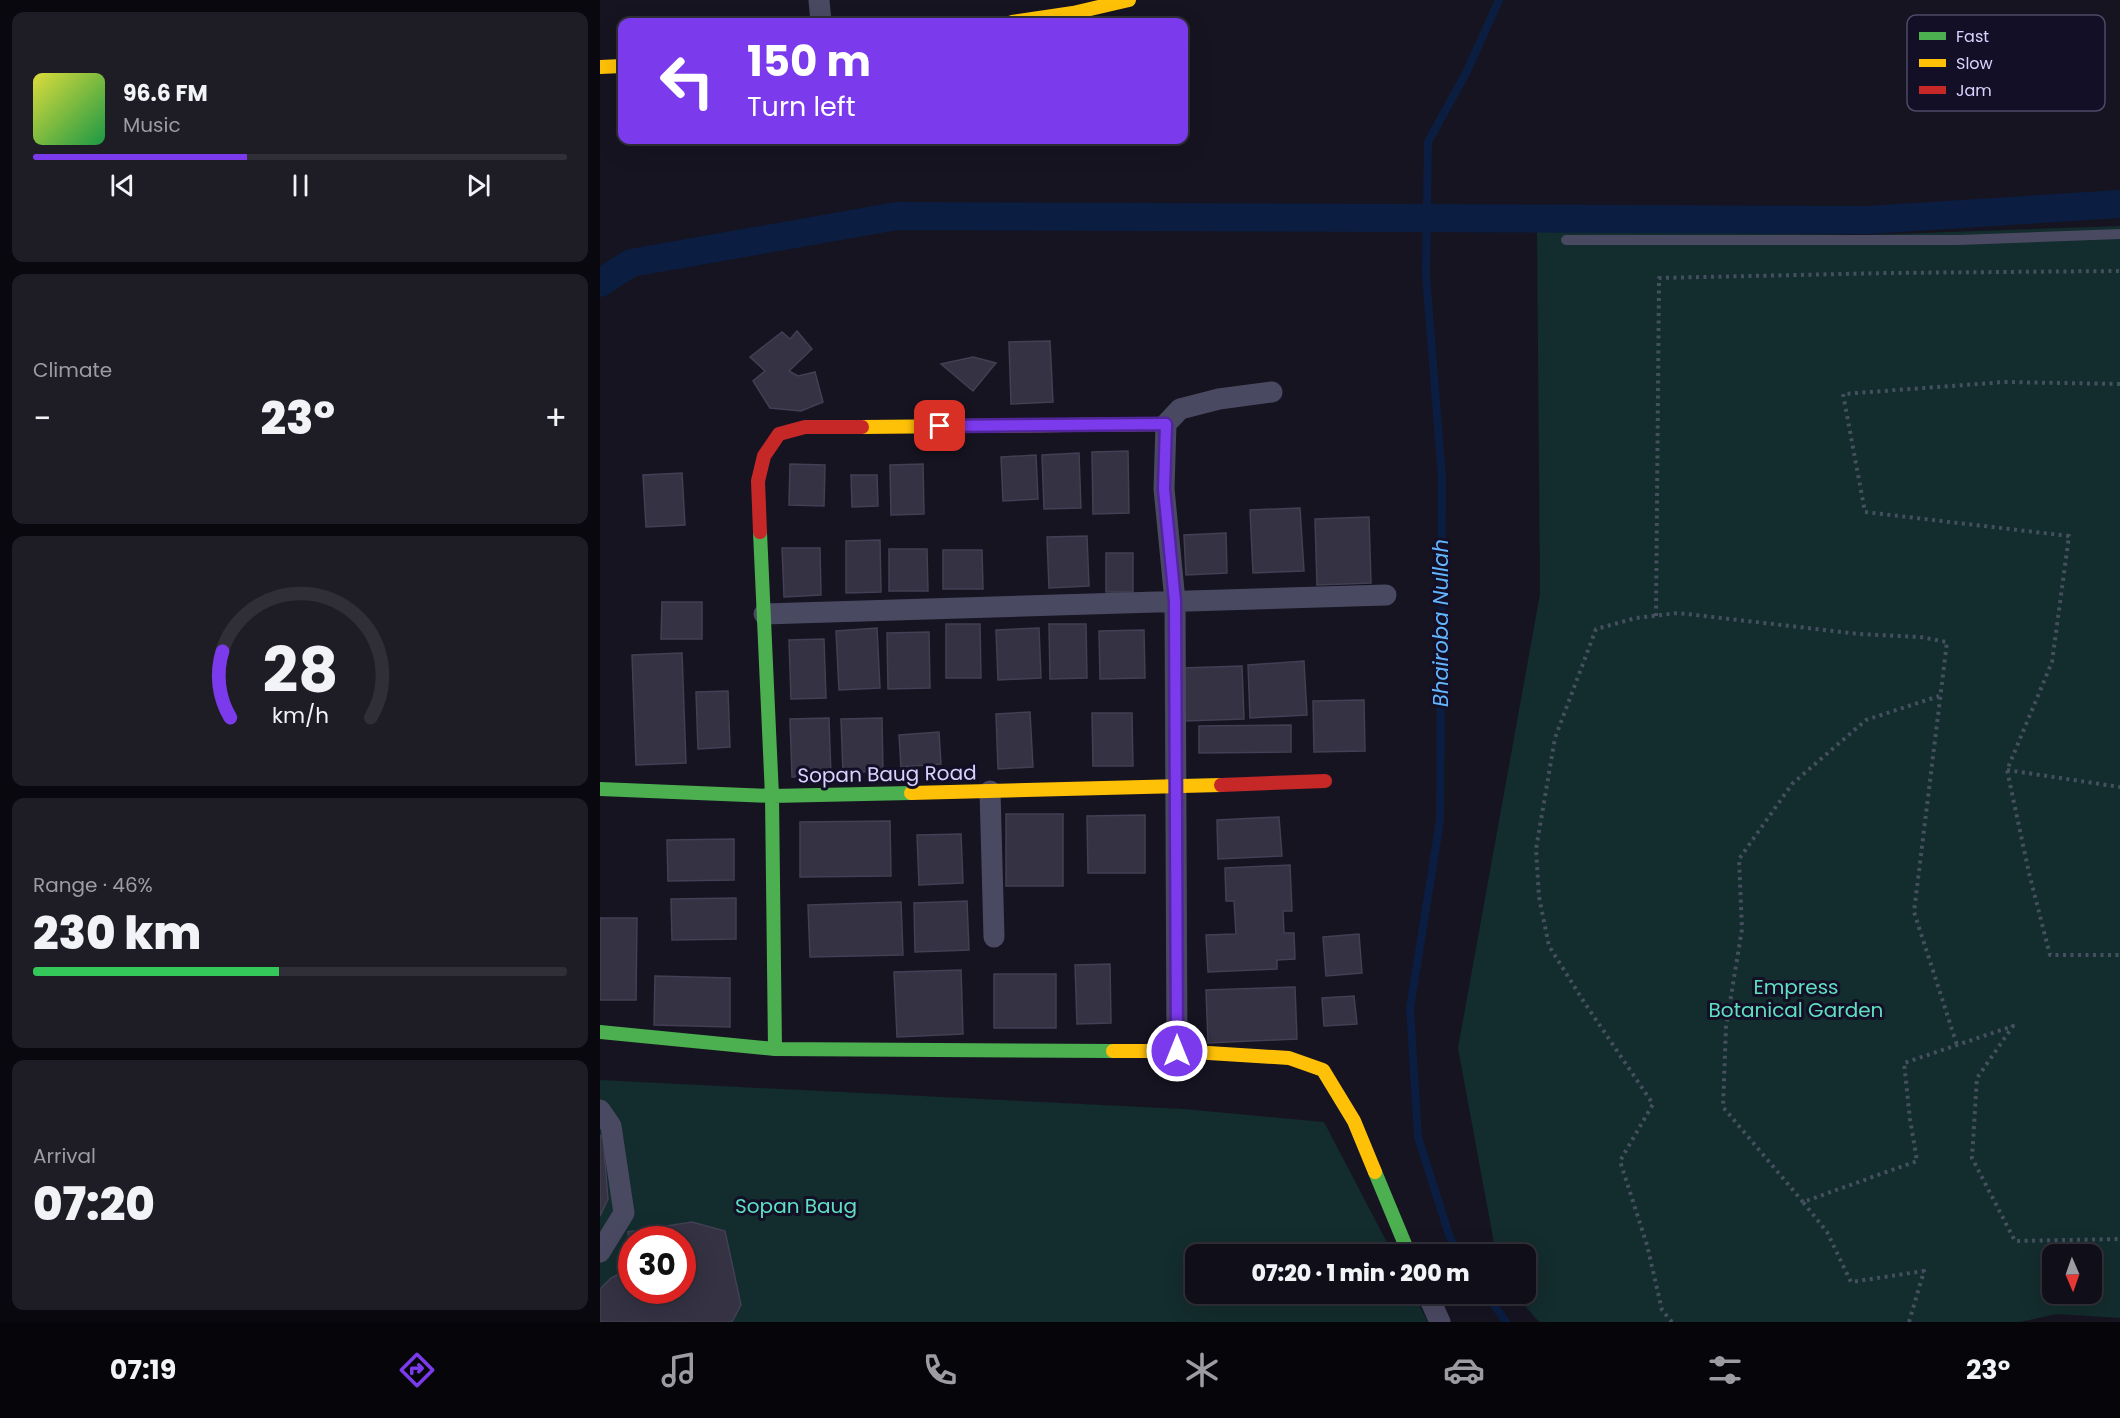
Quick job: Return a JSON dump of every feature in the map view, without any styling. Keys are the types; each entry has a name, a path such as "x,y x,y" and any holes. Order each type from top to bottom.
{"street":[{"path":"1039,18 1129,0"},
{"path":"600,67 618,66"},
{"path":"1177,1051 1175,601 1164,489 1166,424 1180,409 1219,399 1272,392"},
{"path":"775,1049 772,796 758,481 764,456 779,434 805,427 1166,424"},
{"path":"764,614 1386,595"},
{"name":"Sopan Baug Road","path":"600,789 772,796 1176,787 1325,781"},
{"path":"990,791 994,937"},
{"path":"600,1032 775,1049 1177,1051 1289,1058 1323,1070 1353,1121 1406,1244"},
{"path":"600,1110 611,1126 624,1213 600,1252"},
{"path":"1432,1304 1440,1322"}],"lane":[{"path":"1566,240 1958,240 2120,234"}],"path":[{"path":"1656,616 1659,278 2120,271"},
{"path":"2120,384 2005,382 1843,394 1865,512 2069,536 2052,662 2007,770 2029,873 2050,955 2120,955"},
{"path":"1671,1322 1662,1310 1647,1245 1620,1161 1653,1104 1548,946 1539,897 1536,849 1555,738 1596,629 1636,618 1678,613 1859,634 1920,637 1947,642 1914,912 1957,1045"},
{"path":"1909,1322 1924,1271 1851,1282 1827,1232 1723,1107 1726,1027 1742,929 1739,859 1792,784 1866,720 1940,696"},
{"path":"2007,770 2120,787"},
{"path":"1803,1202 1917,1161 1904,1063 2013,1026 1977,1078 1972,1158 2015,1241 2120,1239"}],"green space":[{"name":"Empress Botanical Garden","path":"2120,226 2120,1318 2057,1314 2020,1322 1539,1322 1523,1304 1536,1304 1536,1244 1494,1244 1458,1048 1540,594 1537,230 1865,235"},
{"name":"Sopan Baug","path":"600,1080 1184,1109 1324,1122 1388,1244 1185,1244 1185,1304 1419,1304 1428,1322 600,1322"}],"building":[{"path":"797,331 812,349 789,371 798,376 815,372 823,402 801,411 770,408 753,381 765,371 750,357 782,332 790,339"},
{"path":"1050,341 1053,402 1011,404 1009,342"},
{"path":"973,357 996,363 973,391 941,364"},
{"path":"1128,451 1129,513 1093,514 1092,452"},
{"path":"1079,453 1081,508 1044,509 1042,455"},
{"path":"1036,455 1038,499 1003,501 1001,457"},
{"path":"790,464 825,465 824,506 789,505"},
{"path":"923,464 924,514 891,515 890,465"},
{"path":"682,473 685,525 646,527 643,475"},
{"path":"851,475 877,475 878,506 852,507"},
{"path":"1300,508 1304,571 1253,573 1250,510"},
{"path":"1369,517 1371,583 1317,585 1315,519"},
{"path":"1226,533 1227,573 1186,575 1184,535"},
{"path":"1087,536 1089,586 1049,588 1047,537"},
{"path":"880,540 881,592 846,593 846,541"},
{"path":"782,548 820,548 821,595 784,597"},
{"path":"889,549 927,549 928,591 889,591"},
{"path":"943,550 982,550 983,589 943,589"},
{"path":"1106,553 1133,553 1133,592 1106,592"},
{"path":"662,602 702,602 702,639 661,639"},
{"path":"946,624 980,624 981,678 946,678"},
{"path":"1049,624 1086,624 1087,678 1050,679"},
{"path":"877,628 880,688 839,690 836,631"},
{"path":"1039,628 1041,678 998,680 996,630"},
{"path":"1144,630 1145,678 1100,679 1099,631"},
{"path":"929,632 930,688 888,689 887,633"},
{"path":"824,639 826,698 791,699 789,640"},
{"path":"682,653 686,763 636,765 632,655"},
{"path":"1304,661 1307,715 1250,718 1248,665"},
{"path":"1242,666 1244,719 1184,721 1182,668"},
{"path":"728,691 730,747 698,749 696,692"},
{"path":"1364,700 1365,751 1314,752 1313,701"},
{"path":"1030,712 1033,767 998,769 996,714"},
{"path":"1092,713 1132,713 1133,766 1093,766"},
{"path":"829,718 831,776 792,777 790,719"},
{"path":"882,718 883,771 843,773 841,719"},
{"path":"1291,725 1291,752 1199,753 1199,726"},
{"path":"939,732 941,764 901,767 899,735"},
{"path":"1006,814 1063,814 1063,886 1006,886"},
{"path":"1145,815 1145,873 1088,873 1087,816"},
{"path":"1279,817 1282,856 1218,859 1217,820"},
{"path":"890,821 891,876 800,877 800,822"},
{"path":"961,834 963,883 919,885 917,835"},
{"path":"734,839 734,880 668,881 667,840"},
{"path":"1290,865 1292,911 1283,911 1284,933 1294,933 1295,959 1277,960 1277,969 1208,972 1206,935 1236,934 1234,901 1226,901 1225,868"},
{"path":"736,898 736,939 672,940 671,899"},
{"path":"967,901 969,950 915,952 914,903"},
{"path":"901,902 903,955 810,957 808,905"},
{"path":"600,918 637,918 636,1000 600,1000"},
{"path":"1359,934 1362,973 1326,976 1323,937"},
{"path":"1110,964 1111,1023 1077,1024 1075,965"},
{"path":"961,970 963,1034 897,1037 894,972"},
{"path":"994,974 1056,974 1056,1028 994,1028"},
{"path":"655,976 730,978 730,1027 654,1025"},
{"path":"1295,987 1297,1039 1208,1043 1206,990"},
{"path":"1354,996 1357,1024 1324,1026 1322,998"},
{"path":"600,1135 603,1137 608,1199 600,1216"},
{"path":"692,1222 725,1231 741,1305 732,1322 600,1322 600,1289 618,1274 618,1304 696,1304 696,1226 666,1226"}],"waterway":[{"name":"Bhairoba Nullah","path":"1454,1244 1450,1238 1418,1137 1410,1008 1440,821 1442,478 1426,275 1428,142 1467,71 1499,0"},
{"path":"600,283 631,263 897,216 1868,220 2120,204"},
{"name":"Bhairoba Nullah","path":"1494,1304 1506,1322"}],"traffic: fast":[{"path":"760,532 772,796 775,1049"},
{"path":"600,789 772,796 911,793"},
{"path":"600,1032 775,1049 1113,1051"},
{"path":"1375,1172 1405,1244"}],"traffic: slow":[{"path":"1039,18 1129,0"},
{"path":"600,67 618,66"},
{"path":"862,427 1166,424"},
{"path":"911,793 1221,785"},
{"path":"1113,1051 1177,1051 1289,1058 1323,1070 1354,1121 1375,1172"}],"traffic: jam":[{"path":"760,532 758,481 764,456 779,434 805,427 862,427"},
{"path":"1221,785 1325,781"}],"route":[{"path":"940,426 1166,424 1164,489 1175,601 1177,1051"}]}
